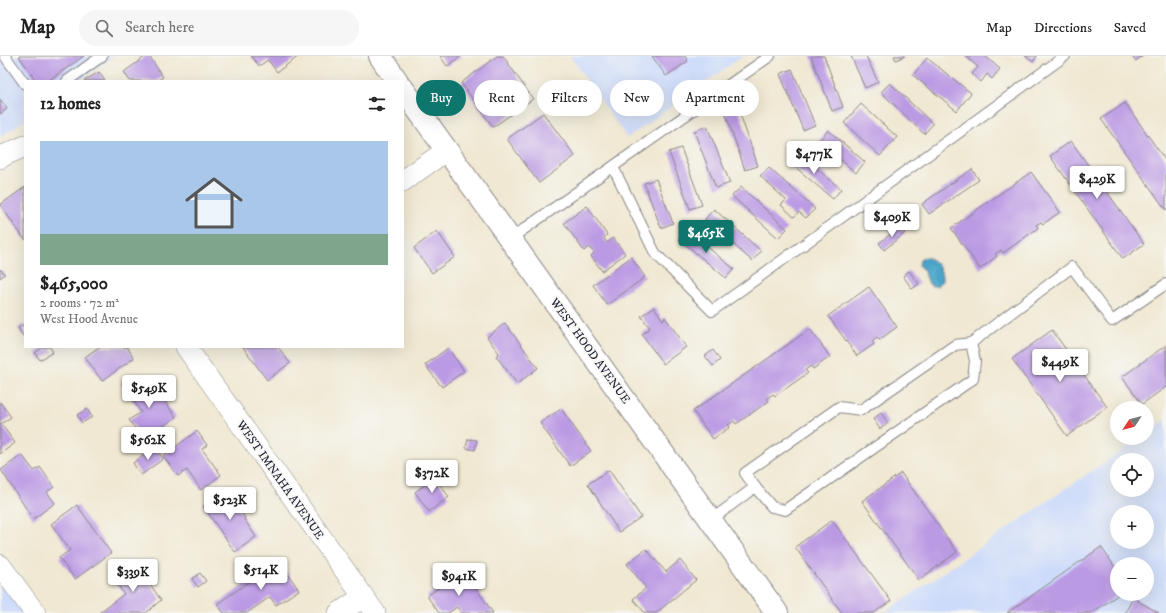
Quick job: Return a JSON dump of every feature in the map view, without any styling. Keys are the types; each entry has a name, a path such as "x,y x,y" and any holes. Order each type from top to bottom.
{"street":[{"path":"380,56 396,80"},
{"name":"WEST HOOD AVENUE","path":"404,90 777,613"},
{"path":"0,158 24,146"},
{"path":"404,180 447,150"},
{"name":"WEST IMNAHA AVENUE","path":"187,348 375,613"},
{"path":"0,565 35,613"},
{"path":"339,613 363,596"}],"lane":[{"path":"5,56 24,83"},
{"path":"68,80 102,56"},
{"path":"510,239 770,56"},
{"path":"613,167 654,253 712,311 1065,56"},
{"path":"971,343 975,361 973,379 785,510 772,507 745,473 839,407 861,410 955,345 971,343 1072,267 1112,321 1166,284"},
{"path":"711,520 755,487"}],"shaded area":[{"path":"0,56 114,56 80,80 24,80 24,121 0,137"},
{"path":"570,56 743,56 709,80 672,80 672,106 664,112 664,80 610,80 610,114 602,102 602,80 587,80"},
{"path":"612,116 658,116 627,138"},
{"path":"1166,420 1166,613 884,613 1110,459 1110,497 1154,497 1154,453 1118,453 1130,445 1154,445 1154,428"},
{"path":"0,565 35,613 0,613"}],"water":[{"path":"925,257 932,260 940,269 942,281 937,286 932,286 929,284 925,273 919,265 920,260"}],"building":[{"path":"19,56 84,56 49,80 35,80"},
{"path":"146,56 149,56 163,77 158,80 129,80 124,72"},
{"path":"251,56 299,56 277,72 268,60 259,66"},
{"path":"440,56 462,56 447,66"},
{"path":"497,56 503,56 520,80 474,80 474,101 466,90 465,80"},
{"path":"652,56 685,56 688,61 666,76"},
{"path":"811,56 824,56 843,107 832,111"},
{"path":"851,56 866,56 878,82 865,88"},
{"path":"894,56 905,56 896,60"},
{"path":"965,56 985,56 1000,69 992,79 987,74 981,82 972,74 978,67"},
{"path":"1025,56 1037,56 1033,62"},
{"path":"1132,56 1143,56 1135,61"},
{"path":"927,58 971,93 957,111 913,75"},
{"path":"792,69 815,125 803,130 780,74"},
{"path":"99,72 104,80 86,80"},
{"path":"890,83 933,124 924,134 881,92"},
{"path":"529,93 533,99 529,102"},
{"path":"0,99 7,109 0,114"},
{"path":"1125,103 1166,161 1166,210 1101,119"},
{"path":"861,104 897,137 880,156 844,123"},
{"path":"485,116 509,116 493,127"},
{"path":"539,116 545,116 575,156 539,183 507,139"},
{"path":"726,116 741,116 758,166 745,170"},
{"path":"707,126 730,183 716,188 694,131"},
{"path":"828,130 865,162 856,173 819,141"},
{"path":"1071,141 1144,244 1123,259 1050,156"},
{"path":"681,148 702,205 690,209 669,152"},
{"path":"796,151 841,189 833,199 787,160"},
{"path":"769,168 815,209 806,218 799,212 794,217 781,205 786,200 760,176"},
{"path":"972,169 979,180 929,214 922,204"},
{"path":"1031,172 1060,212 1043,224 1041,222 1036,225 1038,228 1003,253 1001,250 995,254 997,256 980,269 951,228"},
{"path":"656,179 673,223 661,228 644,183"},
{"path":"741,187 787,229 778,238 732,196"},
{"path":"24,188 24,239 0,205"},
{"path":"587,206 607,235 604,238 607,243 613,238 625,254 602,271 591,256 594,253 589,247 584,251 564,223"},
{"path":"714,209 761,251 752,261 705,219"},
{"path":"900,227 905,233 884,250 879,243"},
{"path":"687,230 734,269 726,278 679,239"},
{"path":"437,231 455,257 432,273 414,248"},
{"path":"631,257 645,277 607,305 593,285"},
{"path":"0,269 5,274 0,278"},
{"path":"909,271 919,284 912,289 903,276"},
{"path":"869,287 897,327 879,340 877,337 872,341 874,344 857,356 828,316"},
{"path":"654,307 663,320 665,317 686,347 663,364 642,334 650,328 641,316"},
{"path":"505,323 538,368 517,384 496,356 499,353 487,337"},
{"path":"24,324 24,336 23,336 18,328"},
{"path":"810,329 830,357 813,369 811,366 805,370 808,373 775,396 773,394 767,398 769,401 736,424 734,421 728,425 730,427 713,439 693,411"},
{"path":"1052,330 1107,407 1067,436 1012,359"},
{"path":"1166,345 1166,387 1146,401 1140,401 1122,377"},
{"path":"42,348 51,348 53,352 40,360 35,353"},
{"path":"98,348 128,348 134,358 102,381 85,357"},
{"path":"244,348 279,348 290,363 267,380"},
{"path":"448,348 464,371 442,387 425,365"},
{"path":"713,350 720,360 713,366 705,356"},
{"path":"147,377 176,417 144,440 129,420 141,412 127,392"},
{"path":"130,378 135,384 126,390 122,383"},
{"path":"0,402 11,417 1,424 15,443 0,454"},
{"path":"87,409 92,417 82,423 77,415"},
{"path":"561,409 591,451 570,466 540,423"},
{"path":"881,413 888,423 880,429 873,419"},
{"path":"197,431 207,445 202,449 221,475 201,490 187,470 178,476 163,456"},
{"path":"468,439 477,440 475,450 466,448"},
{"path":"155,447 163,459 141,475 133,463"},
{"path":"22,455 34,471 40,467 54,487 47,492 55,503 33,519 1,470"},
{"path":"609,470 641,517 619,532 588,484"},
{"path":"901,473 957,552 919,580 862,501"},
{"path":"435,477 449,497 429,512 415,492"},
{"path":"226,490 256,537 235,552 203,506"},
{"path":"77,505 111,553 75,579 59,558 70,550 51,524"},
{"path":"832,520 891,601 874,613 842,613 795,547"},
{"path":"1101,547 1110,560 1110,600 1092,613 1007,613"},
{"path":"646,549 666,572 680,560 696,580 656,613 645,613 633,599 646,588 627,564"},
{"path":"279,561 299,590 276,605 270,597 247,613 224,613 217,604"},
{"path":"135,563 161,600 146,613 101,613 100,612 124,594 113,578"},
{"path":"464,570 493,613 461,613 457,607 448,613 439,613 427,596"},
{"path":"200,573 206,581 198,587 192,579"},
{"path":"1131,601 1138,601 1159,613 1125,613"}]}
